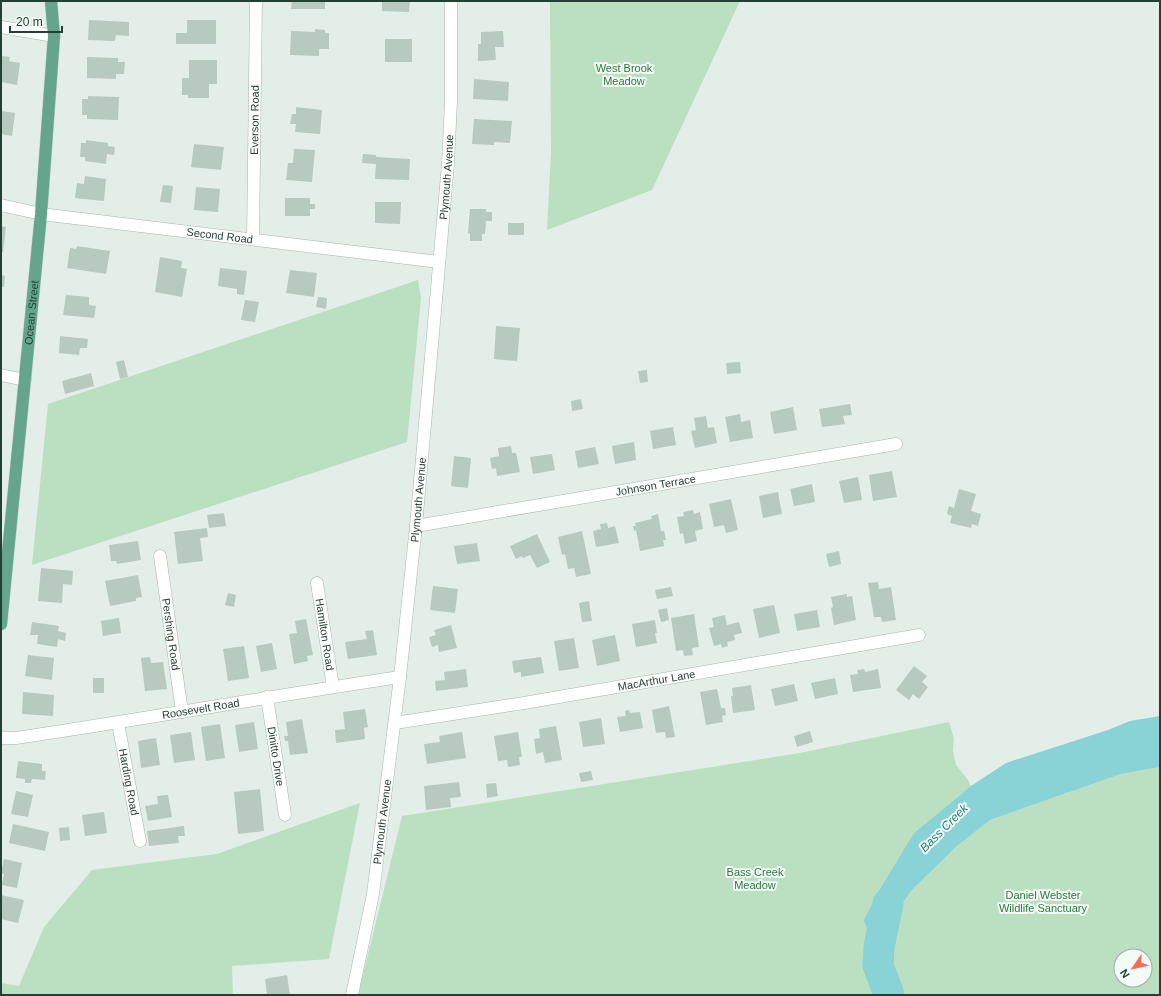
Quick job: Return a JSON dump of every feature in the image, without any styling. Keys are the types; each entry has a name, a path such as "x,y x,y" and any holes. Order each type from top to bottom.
{"main road":[{"name":"Ocean Street","path":"1,624 5,551 25,380 41,214 54,36 52,1"}],"street":[{"name":"Everson Road","path":"253,239 256,1"},
{"name":"Plymouth Avenue","path":"352,995 373,894 395,723 416,526 448,156 451,101 452,1"},
{"path":"1,27 54,36"},
{"name":"Second Road","path":"1,205 41,214 439,262"},
{"path":"1,375 25,380"},
{"name":"Johnson Terrace","path":"416,526 896,444"},
{"name":"Pershing Road","path":"160,556 182,712"},
{"name":"Hamilton Road","path":"317,583 333,686"},
{"name":"MacArthur Lane","path":"395,723 524,703 919,636"},
{"name":"Roosevelt Road","path":"1,738 16,738 118,723 333,686 400,677"},
{"name":"Dinitto Drive","path":"267,697 285,815"},
{"name":"Harding Road","path":"118,723 140,841"}],"green space":[{"name":"West Brook Meadow","path":"550,1 740,1 652,190 547,230 551,152"},
{"path":"418,280 421,298 407,442 32,565 48,404"},
{"name":"Bass Creek Meadow","path":"949,722 954,738 953,751 956,765 971,786 914,833 889,947 897,911 912,890 957,846 990,820 1121,774 1160,767 1160,995 358,995 402,816 800,753"},
{"path":"360,803 329,959 232,966 233,995 1,995 1,983 19,986 44,927 92,870 217,854"}],"water":[{"path":"1160,716 1160,767 1121,774 990,820 957,846 912,890 897,911 889,947 879,947 870,938 864,920 877,894 914,833 971,786 1006,763 1108,730 1130,721"}],"building":[{"path":"292,1 325,1 325,9 291,9"},
{"path":"382,1 410,1 409,12 382,11"},
{"path":"89,20 129,22 129,36 116,35 115,41 88,40"},
{"path":"187,20 216,20 216,44 176,44 176,33 187,33"},
{"path":"315,29 325,30 325,33 329,33 329,49 319,49 319,56 290,55 291,31 315,32"},
{"path":"503,31 504,47 495,47 496,60 478,61 478,44 481,44 481,32"},
{"path":"385,39 412,39 412,62 385,62"},
{"path":"1,56 10,57 9,61 20,63 17,85 1,82"},
{"path":"87,57 118,58 118,62 125,62 124,74 116,74 116,79 87,78"},
{"path":"189,60 217,60 217,84 209,84 209,98 188,98 188,95 182,95 182,78 189,78"},
{"path":"474,79 509,82 508,101 473,99"},
{"path":"88,96 119,97 118,120 87,119 87,115 82,115 82,99 88,99"},
{"path":"296,107 322,110 320,134 295,132 296,124 290,124 292,114 296,114"},
{"path":"1,111 15,113 12,136 1,134"},
{"path":"474,119 512,121 510,143 494,142 494,145 472,144"},
{"path":"86,140 108,143 108,146 115,147 114,155 107,154 106,164 85,161 85,157 80,157 81,143 86,143"},
{"path":"194,144 224,147 221,170 191,167"},
{"path":"294,149 315,150 312,182 286,180 288,163 293,163"},
{"path":"363,154 376,155 376,157 410,159 409,180 375,179 376,164 362,163"},
{"path":"85,176 106,179 104,201 75,198 77,183 84,184"},
{"path":"163,185 173,186 171,203 160,202"},
{"path":"196,187 220,189 218,212 194,210"},
{"path":"285,198 310,198 310,204 315,204 315,209 310,209 310,216 285,216"},
{"path":"375,202 401,202 400,224 375,223"},
{"path":"470,209 486,209 486,212 492,212 492,221 486,221 485,234 482,234 482,241 470,241 470,234 468,233"},
{"path":"508,223 524,223 524,235 508,235"},
{"path":"1,226 6,227 3,252 1,252"},
{"path":"77,246 110,251 106,274 67,268 70,248 76,249"},
{"path":"160,257 182,261 181,268 187,269 182,297 155,292"},
{"path":"220,268 247,271 244,295 237,294 237,289 218,286"},
{"path":"290,270 317,273 314,297 286,293"},
{"path":"1,275 5,276 4,287 1,287"},
{"path":"66,295 89,297 89,305 96,306 94,318 63,315"},
{"path":"318,297 327,298 326,309 316,307"},
{"path":"245,300 259,302 255,322 241,320"},
{"path":"496,326 520,328 517,361 494,359"},
{"path":"60,336 88,339 87,348 80,348 79,355 59,353"},
{"path":"124,360 128,377 120,379 116,362"},
{"path":"740,362 741,373 727,374 726,363"},
{"path":"647,370 648,382 640,383 638,371"},
{"path":"91,373 94,386 65,394 62,381"},
{"path":"581,399 583,409 572,411 571,401"},
{"path":"850,404 852,415 843,416 845,424 822,427 819,409"},
{"path":"793,407 797,430 774,434 770,412"},
{"path":"740,414 741,422 750,420 753,438 730,442 725,417"},
{"path":"706,416 708,428 714,427 717,443 695,448 691,431 696,430 694,418"},
{"path":"673,427 676,445 653,449 650,431"},
{"path":"634,442 636,460 615,464 612,446"},
{"path":"511,446 512,453 516,453 520,472 497,476 496,468 492,469 490,458 499,456 498,448"},
{"path":"595,447 599,464 578,468 575,451"},
{"path":"552,454 555,470 533,474 530,457"},
{"path":"454,456 471,458 468,488 451,486"},
{"path":"892,471 897,497 873,501 869,475"},
{"path":"858,477 862,500 844,503 839,481"},
{"path":"812,484 815,502 794,506 790,489"},
{"path":"959,489 976,494 971,511 981,514 978,526 972,524 971,528 950,523 952,516 947,514 949,506 954,508"},
{"path":"778,492 782,514 763,518 759,496"},
{"path":"731,499 738,530 726,533 724,525 714,527 709,504"},
{"path":"693,510 694,514 700,512 703,529 695,531 697,541 685,544 683,533 680,534 677,517 684,516 683,512"},
{"path":"224,513 226,526 209,528 207,515"},
{"path":"658,514 661,531 664,531 666,540 663,540 664,546 640,551 636,530 634,531 633,526 636,526 635,523 652,519 651,516"},
{"path":"607,523 608,528 615,526 619,543 596,547 593,531 601,529 600,524"},
{"path":"207,528 208,537 200,538 203,561 178,564 174,532"},
{"path":"582,531 591,574 576,577 574,568 568,569 565,554 562,555 558,537"},
{"path":"537,534 550,562 537,568 530,555 523,558 522,556 516,559 510,546"},
{"path":"138,541 141,560 117,564 116,561 111,561 109,545"},
{"path":"477,543 480,561 457,564 454,546"},
{"path":"839,551 841,564 829,567 826,554"},
{"path":"41,568 73,571 72,585 63,584 62,603 38,601"},
{"path":"138,575 142,597 136,598 136,601 110,606 105,581"},
{"path":"878,582 879,589 891,587 896,620 882,622 881,617 874,617 868,583"},
{"path":"433,586 458,589 455,613 430,610"},
{"path":"671,587 673,596 657,599 655,590"},
{"path":"228,593 236,595 234,607 225,605"},
{"path":"847,594 847,597 852,596 856,620 834,625 831,597"},
{"path":"589,601 592,621 582,622 579,603"},
{"path":"774,605 780,633 759,638 753,609"},
{"path":"667,608 669,620 661,622 658,610"},
{"path":"817,610 820,627 797,631 794,614"},
{"path":"694,614 699,647 692,648 693,655 684,656 683,650 676,651 671,618"},
{"path":"725,615 727,625 739,622 742,633 734,635 735,640 727,642 728,646 722,648 721,644 714,646 709,628 714,627 712,618"},
{"path":"119,618 121,633 103,636 101,621"},
{"path":"306,619 313,655 307,656 308,661 294,664 289,634 297,633 295,621"},
{"path":"655,620 657,643 636,647 632,624"},
{"path":"32,622 59,626 58,631 66,633 65,641 58,639 57,647 37,644 38,635 30,635"},
{"path":"451,625 457,648 439,652 438,645 432,647 429,637 436,635 434,630"},
{"path":"373,630 377,655 348,659 345,642 367,639 365,631"},
{"path":"615,635 620,661 597,666 592,640"},
{"path":"574,638 579,668 559,671 554,641"},
{"path":"272,643 277,669 261,672 256,646"},
{"path":"244,646 249,678 228,681 223,649"},
{"path":"28,655 54,658 52,680 25,676"},
{"path":"150,657 151,663 163,662 167,689 145,691 141,658"},
{"path":"541,657 544,673 521,677 521,672 514,673 512,661"},
{"path":"914,666 927,676 922,682 928,687 919,699 913,694 909,700 896,690"},
{"path":"466,669 468,687 436,691 435,681 445,680 444,672"},
{"path":"864,669 865,672 878,669 881,688 853,692 850,675 858,674 857,670"},
{"path":"93,678 104,678 104,693 93,693"},
{"path":"835,678 838,694 815,699 811,683"},
{"path":"794,684 798,701 775,706 771,689"},
{"path":"751,685 755,710 733,713 731,696 733,696 732,688"},
{"path":"717,689 721,708 725,708 726,715 722,716 723,722 706,725 700,692"},
{"path":"23,692 54,695 53,716 22,714"},
{"path":"669,706 675,737 666,738 665,732 656,733 652,710"},
{"path":"365,709 368,727 364,728 365,739 336,743 335,730 345,729 343,712"},
{"path":"629,710 630,713 640,712 643,728 620,732 617,717 626,716 625,711"},
{"path":"601,718 605,744 583,747 579,722"},
{"path":"302,719 308,753 290,755 288,741 285,741 284,736 288,736 286,722"},
{"path":"254,722 258,749 239,752 235,725"},
{"path":"220,724 225,758 206,761 201,727"},
{"path":"556,726 562,760 545,763 543,752 536,754 534,739 540,738 539,729"},
{"path":"810,731 813,742 797,747 794,736"},
{"path":"191,732 195,760 174,763 170,735"},
{"path":"462,732 466,758 427,764 424,744 440,742 439,736"},
{"path":"518,732 522,757 519,757 520,765 508,767 507,760 498,761 494,736"},
{"path":"156,738 160,765 141,768 138,741"},
{"path":"18,761 42,764 42,771 46,771 45,780 32,779 31,783 25,783 25,779 16,778"},
{"path":"591,771 593,780 581,782 579,773"},
{"path":"459,782 461,797 450,798 451,807 426,810 424,786"},
{"path":"496,783 498,796 487,798 486,784"},
{"path":"260,789 264,831 238,834 234,792"},
{"path":"16,791 33,795 28,817 11,814"},
{"path":"168,795 172,817 148,821 145,806 158,804 157,796"},
{"path":"104,812 107,833 85,836 82,815"},
{"path":"13,824 49,832 45,851 9,843"},
{"path":"184,826 185,836 178,836 179,843 149,846 147,831"},
{"path":"69,827 70,840 60,841 59,828"},
{"path":"4,859 22,863 17,888 2,885 4,874 1,873"},
{"path":"1,895 24,900 18,923 1,919"},
{"path":"287,975 290,995 267,995 265,979"}],"waterway":[{"name":"Bass Creek","path":"888,904 879,947 878,965 889,995"}],"park label":[{"name":"Daniel Webster Wildlife Sanctuary","path":"1043,901"}]}
